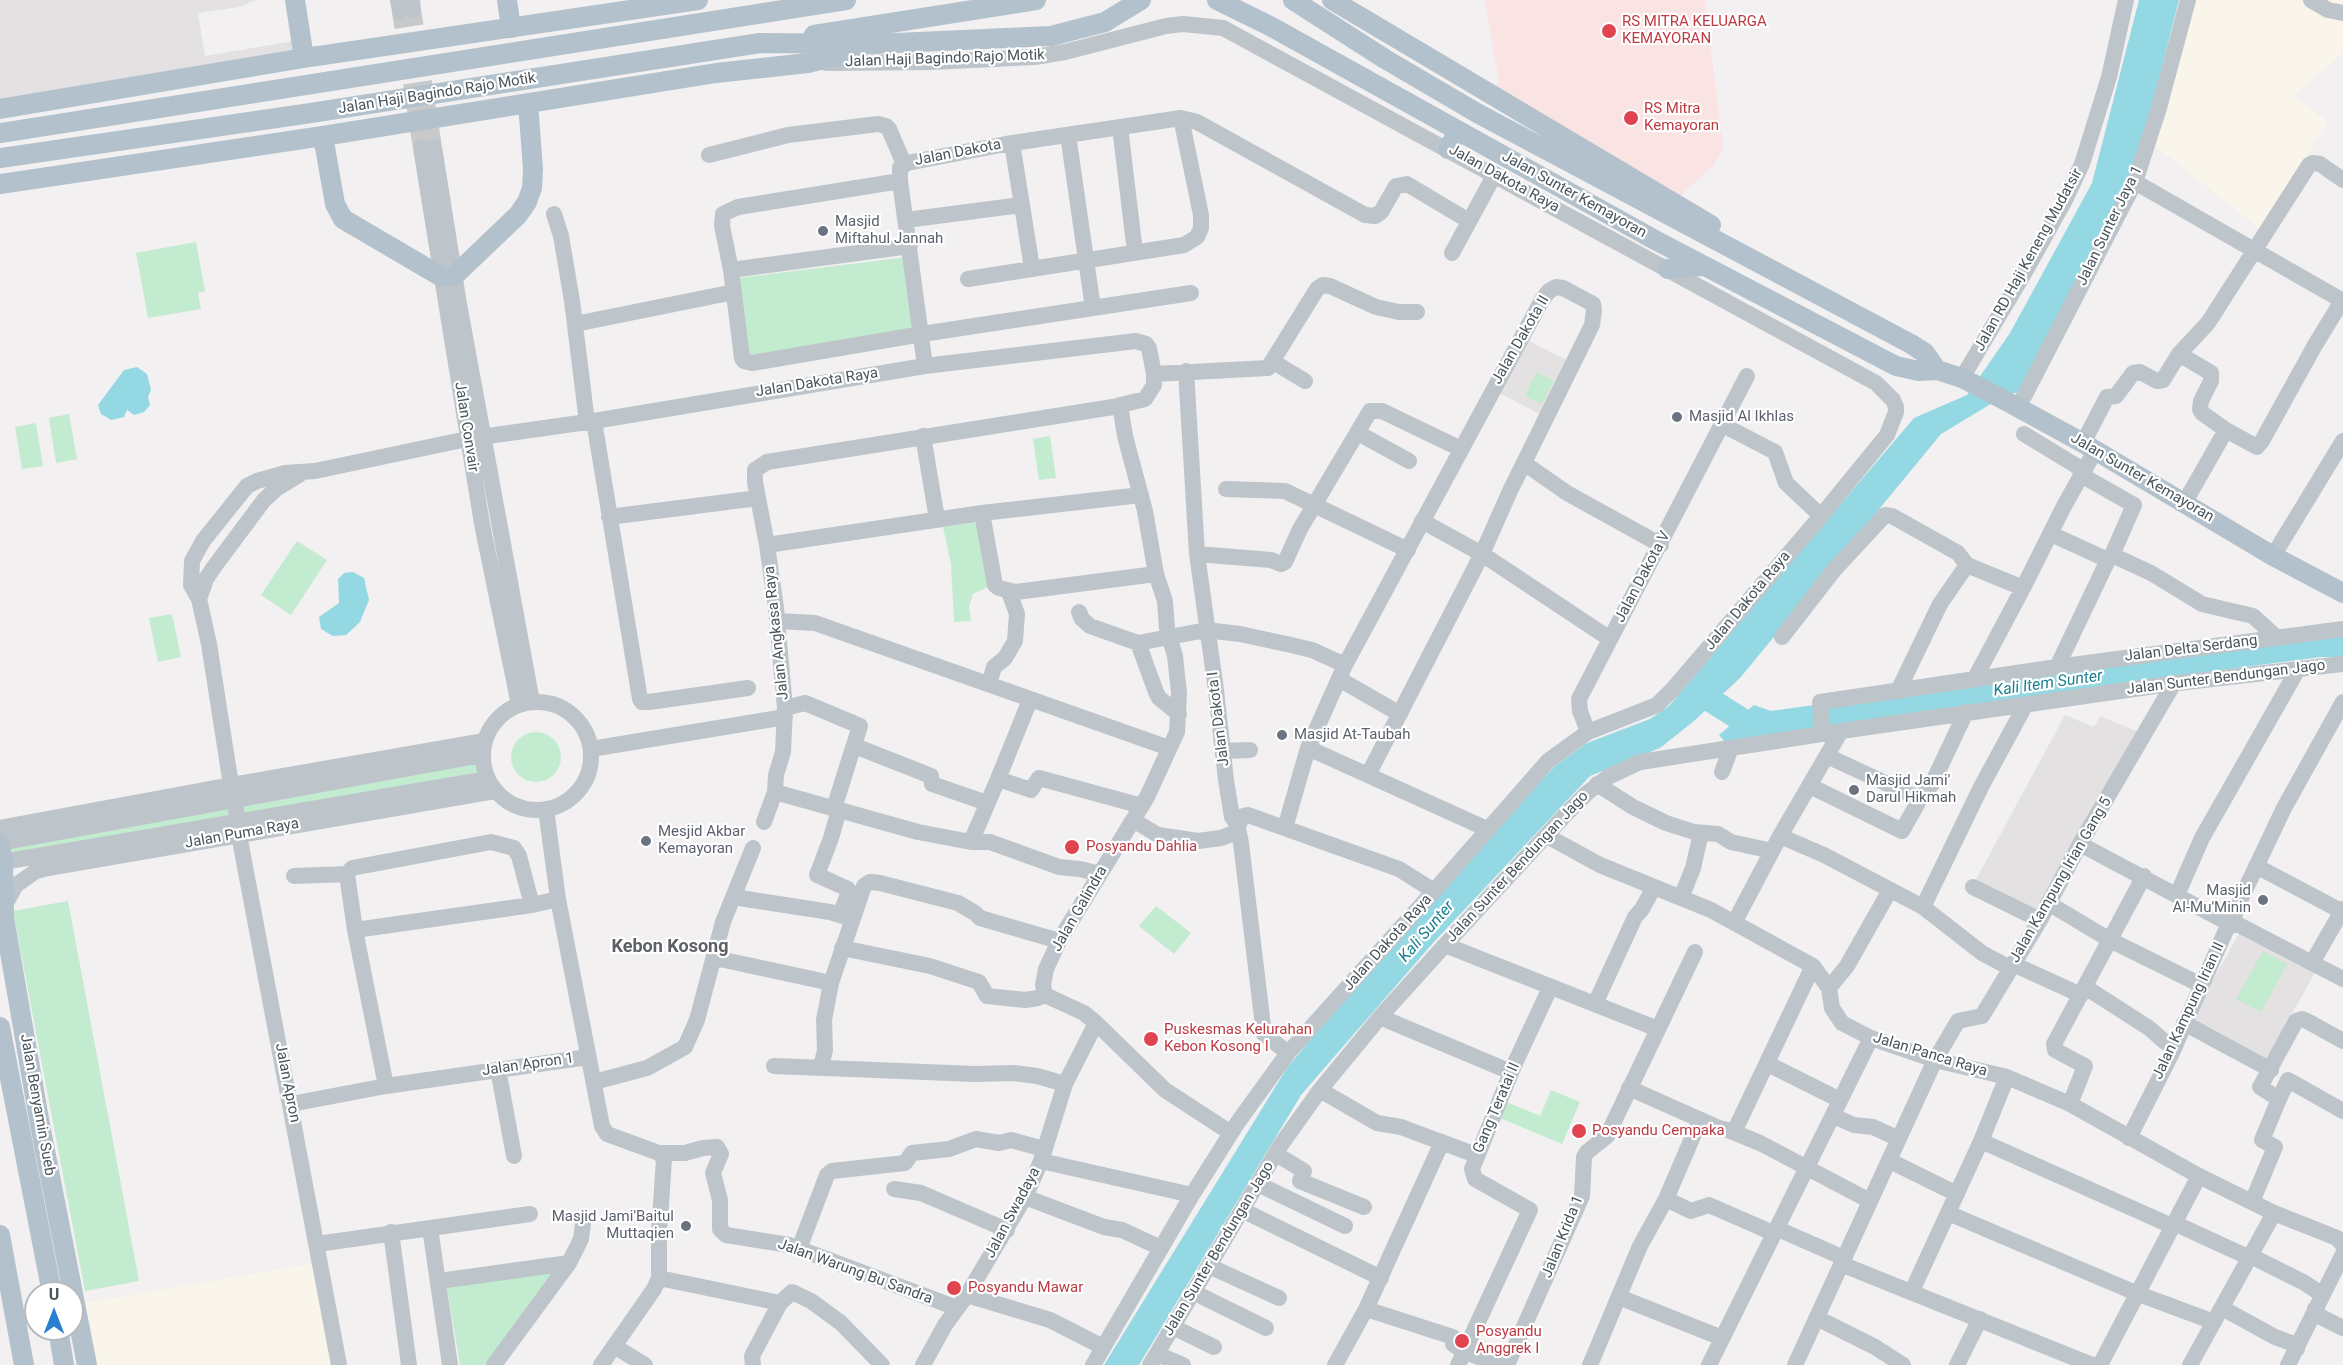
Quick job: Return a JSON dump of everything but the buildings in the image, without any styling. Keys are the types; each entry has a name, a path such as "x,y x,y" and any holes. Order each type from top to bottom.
{"main road":[{"path":"295,0 304,58"},
{"path":"507,0 510,28"},
{"path":"0,109 304,58 698,0"},
{"name":"Jalan Haji Bagindo Rajo Motik","path":"0,133 846,0"},
{"path":"760,43 1036,0"},
{"name":"Jalan Haji Bagindo Rajo Motik","path":"0,158 311,114 760,43 898,44 1051,36 1106,22 1141,0"},
{"name":"Jalan Sunter Kemayoran","path":"1217,0 1270,26 1703,266 1896,366 1919,371 1937,370 1968,381 2185,502 2273,556 2342,589"},
{"name":"Jalan Sunter Kemayoran","path":"1293,0 1315,8 1385,59 1477,113 1701,227 1925,352 1937,370"},
{"path":"1332,0 1505,102 1701,227 1881,316 1911,344"},
{"name":"Jalan Haji Bagindo Rajo Motik","path":"0,184 323,136 716,73 808,63 874,44"},
{"path":"1372,84 1385,59"},
{"path":"206,100 228,72"},
{"path":"1477,113 1505,102"},
{"path":"323,136 335,204 343,219 448,276 518,215 527,202 532,188 533,169 528,103"},
{"path":"245,147 311,114"},
{"path":"1448,149 1458,131"},
{"path":"1668,269 1703,266"},
{"path":"1800,317 1814,292"},
{"name":"Jalan Benyamin Sueb","path":"1,850 4,918 40,1125 71,1281"},
{"name":"Jalan Benyamin Sueb","path":"0,1027 50,1281"},
{"path":"0,1235 24,1365"},
{"path":"47,1267 68,1281"},
{"path":"60,1341 64,1365"},
{"name":"Jalan Benyamin Sueb","path":"83,1341 87,1365"}],"street":[{"name":"Jalan RD Haji Keneng Mudatsir","path":"1968,381 2082,164 2109,76 2126,0"},
{"name":"Jalan Sunter Jaya 1","path":"2013,405 2135,182 2159,108 2188,0"},
{"path":"2311,0 2328,10 2343,13"},
{"name":"Jalan Haji Bagindo Rajo Motik","path":"808,63 932,62 1035,57 1065,52 1166,26 1183,24 1222,28"},
{"name":"Jalan Dakota Raya","path":"1093,1365 1192,1195 1231,1133 1288,1053 1548,761 1588,732 1657,705 1673,689 1887,435 1896,412 1893,400 1876,382 1222,28"},
{"path":"968,279 1184,245 1197,237 1202,228 1181,118"},
{"name":"Jalan Dakota","path":"925,366 900,181 900,171 904,164 1012,143 1181,118 1197,122 1365,216 1375,216 1382,212 1396,186 1407,183 1469,221"},
{"path":"709,155 788,135 878,124 889,129 904,164"},
{"path":"1120,127 1135,252"},
{"path":"1068,135 1094,308"},
{"path":"1012,143 1032,268"},
{"name":"Jalan Convair","path":"428,147 476,438 482,524 525,703"},
{"path":"1974,680 2081,475 2107,397 2116,396 2135,372 2157,381 2163,380 2179,354 2208,323 2309,165 2320,164 2343,180"},
{"path":"1452,253 1495,174"},
{"path":"900,181 729,210 723,214 721,219 731,270 742,358 748,363 1191,293"},
{"path":"2135,182 2343,301 2260,445 2254,447 2202,413 2201,401 2211,381 2211,373 2179,354"},
{"path":"906,220 1021,205"},
{"path":"555,214 561,236 590,422 609,516 640,699 642,702 748,688"},
{"path":"731,270 909,246"},
{"path":"937,519 923,436 1120,405 1145,399 1154,385 1154,374 1267,368 1289,331 1321,286 1330,286 1376,307 1399,312 1416,312"},
{"name":"Jalan Dakota II","path":"1285,828 1308,748 1342,672 1542,300 1549,291 1563,288 1593,304 1594,318 1482,554 1368,775"},
{"path":"575,324 734,292"},
{"name":"Jalan Dakota Raya","path":"303,473 476,438 590,422 925,366 1136,341 1141,341 1149,348 1154,374"},
{"path":"1272,361 1305,381"},
{"name":"Jalan Dakota I","path":"1186,371 1197,554 1226,780 1232,817 1237,824 1264,1034 1288,1053"},
{"name":"Jalan Dakota V","path":"1588,732 1580,711 1579,699 1747,376"},
{"name":"Jalan Galindra","path":"1045,995 1043,985 1046,969 1059,941 1138,813 1177,732 1179,693 1175,656 1165,615 1165,601 1155,574 1141,495 1125,436 1120,405"},
{"path":"1197,554 1271,560 1281,564 1290,555 1300,529 1370,411 1377,410 1461,449"},
{"path":"1722,424 1775,452 1786,483 1821,516"},
{"path":"2185,502 2226,430"},
{"path":"1358,433 1409,461"},
{"path":"2024,434 2075,465 2081,470 2081,475"},
{"name":"Jalan Angkasa Raya","path":"591,749 785,712 777,621 755,470 766,462 923,436"},
{"path":"2273,556 2343,441"},
{"path":"1524,463 1567,493 1661,545"},
{"name":"Jalan Apron","path":"303,473 285,473 247,486 203,541 192,561 191,585 199,598 210,652 239,828 339,1365"},
{"path":"199,598 206,579 264,500 276,489 303,473"},
{"path":"2057,667 2134,505 2081,475"},
{"path":"1226,489 1285,492 1408,550"},
{"path":"767,544 982,513 1141,495"},
{"path":"609,516 758,498"},
{"path":"982,513 995,585 1010,592 1155,574"},
{"path":"1782,637 1827,578 1883,515 1892,516 1958,553 1967,565 2023,588"},
{"path":"1422,521 1482,554 1610,639"},
{"path":"2051,534 2151,573 2202,603 2253,616 2277,638"},
{"path":"1898,691 1940,604 1967,565"},
{"path":"989,684 994,667 1005,658 1015,641 1017,614 1010,592"},
{"path":"1079,612 1082,619 1090,626 1138,643 1206,630 1240,634 1312,650 1400,714"},
{"path":"777,621 815,623 1169,748"},
{"name":"Jalan Delta Serdang","path":"1823,732 1820,703 2057,667 2343,629"},
{"path":"1138,643 1159,698 1179,714"},
{"name":"Jalan Sunter Bendungan Jago","path":"1154,1359 1276,1154 1320,1090 1380,1017 1445,945 1597,784 1640,762 1823,732 2172,683 2343,664"},
{"path":"2177,895 2202,838 2298,669"},
{"name":"Jalan Kampung Irian Gang 5","path":"1795,1365 1867,1199 1890,1161 1897,1138 1935,1060 1958,1021 1982,1016 2040,920 2080,844 2172,683"},
{"path":"971,842 1030,700"},
{"path":"2080,844 2144,876 2232,925 2237,907 2284,808 2343,702"},
{"path":"525,703 552,704 571,714 584,729 591,749 591,760 584,783 568,801 546,810 532,810 506,801 491,785 483,748 496,720 505,712 525,703"},
{"path":"764,822 775,792 776,775 783,752 785,712 805,703 857,724 860,729 836,809 831,838 817,875 848,889 849,892 842,948 831,984 824,1020 825,1050 821,1067"},
{"path":"1923,907 1981,787 2026,704"},
{"path":"1810,786 1902,831 1920,799 1932,784 1965,712"},
{"path":"1734,923 1780,836 1841,730"},
{"path":"855,746 902,762 931,776 932,784 987,803"},
{"path":"0,828 233,793 483,748"},
{"path":"1308,748 1487,829"},
{"path":"1722,772 1731,748"},
{"path":"1224,751 1250,750"},
{"path":"1827,756 1920,799"},
{"path":"998,779 1031,790 1039,778 1138,813 1158,835 1197,841 1221,838 1234,832 1237,824 1248,815 1399,869 1434,891"},
{"path":"1597,784 1633,807 1666,823 1701,833 1718,834 1731,842 1772,851"},
{"name":"Jalan Puma Raya","path":"5,904 16,885 28,876 48,868 239,828 491,785"},
{"path":"775,792 918,832 971,842 990,842 1059,867 1100,874"},
{"path":"1,850 233,793"},
{"name":"Jalan Apron 1","path":"291,1104 386,1086 588,1057 558,899 546,810"},
{"name":"Jalan Puma Raya","path":"1,850 239,828"},
{"path":"1681,898 1693,868 1701,833"},
{"name":"Jalan Panca Raya","path":"1547,836 1600,865 1681,898 1734,923 1813,966 1829,988 1832,1008 1842,1023 1871,1038 1935,1060 2007,1077 2070,1104 2199,1176 2274,1213 2341,1241"},
{"path":"1780,836 1824,855 1923,907 1982,953 2011,966 2083,991 2150,1028 2165,1042 2175,1047"},
{"path":"386,1086 355,930 347,874 356,866 491,842 514,848 519,856 532,905"},
{"path":"594,1082 647,1068 685,1047 693,1033 723,922 753,848"},
{"path":"2256,866 2342,910 2313,963"},
{"path":"294,876 347,874"},
{"path":"2070,1104 2086,1068 2055,1050 2054,1044 2144,876"},
{"path":"846,917 862,888 870,882 958,903 980,918 1059,941"},
{"path":"1594,1004 1635,917 1654,887"},
{"path":"1973,887 2040,920"},
{"path":"1829,988 1847,966 1890,890"},
{"path":"733,897 846,917"},
{"path":"355,930 532,905 558,899"},
{"path":"2048,903 2110,940 2201,985"},
{"name":"Jalan Kampung Irian II","path":"2129,1138 2175,1047 2227,928 2239,925 2343,980"},
{"path":"1445,945 1658,1029"},
{"path":"842,948 930,966 979,982 987,996 1025,1000 1038,999 1045,995 1084,1013 1165,1090 1231,1133"},
{"name":"Jalan Krida 1","path":"1507,1365 1582,1196 1584,1157 1607,1136 1695,952"},
{"path":"715,958 831,984"},
{"path":"1734,1132 1813,966"},
{"name":"Gang Teratai II","path":"1462,1359 1530,1210 1475,1179 1472,1169 1511,1072 1550,988"},
{"path":"1380,1017 1511,1072"},
{"path":"2279,1099 2260,1088 2296,1021 2302,1019 2307,1021 2343,1041"},
{"path":"799,1249 827,1175 832,1171 904,1163 912,1153 949,1149 976,1139 999,1143 1011,1140 1043,1155 1065,1084 1096,1023"},
{"path":"2184,1023 2271,1070"},
{"path":"1709,1365 1871,1038"},
{"path":"588,1057 602,1126 606,1134 659,1153 664,1159 659,1234 659,1278 601,1365"},
{"path":"1768,1064 1840,1100"},
{"path":"774,1066 975,1074 1014,1073 1037,1076 1065,1084"},
{"path":"498,1069 514,1156"},
{"path":"1912,1291 1958,1194 2007,1077"},
{"path":"2252,1202 2275,1148 2262,1140 2288,1080 2343,1111"},
{"path":"1629,1088 1700,1120 1734,1132 1867,1199"},
{"path":"1320,1090 1377,1123 1401,1127 1476,1155"},
{"path":"1833,1116 1854,1125 1873,1127 1897,1138"},
{"path":"1590,1365 1640,1246 1666,1199 1700,1120"},
{"path":"1981,1141 2303,1282 2317,1292 2320,1317 2343,1328"},
{"path":"1335,1365 1381,1278 1442,1142"},
{"name":"Jalan Warung Bu Sandra","path":"659,1153 685,1153 717,1147 722,1154 713,1173 720,1200 720,1229 726,1235 789,1245 962,1302 1050,1320 1104,1347"},
{"path":"1276,1154 1304,1171 1300,1181 1364,1207"},
{"name":"Jalan Swadaya","path":"923,1365 1007,1230 1025,1197 1043,1155 1192,1195"},
{"path":"1890,1161 1958,1194"},
{"path":"2100,1365 2199,1176"},
{"path":"1258,1184 1345,1226"},
{"path":"894,1189 921,1193 1007,1230"},
{"path":"1025,1197 1104,1227 1122,1230 1161,1248"},
{"path":"1666,1199 1691,1211 1709,1205 1776,1231 1912,1291 2092,1365"},
{"path":"1242,1210 1381,1278"},
{"path":"1948,1213 2136,1293 2218,1315 2294,1344 2297,1349"},
{"path":"2193,1364 2274,1213"},
{"path":"317,1244 530,1214"},
{"path":"494,1365 569,1263 581,1239 583,1224"},
{"path":"430,1228 450,1365"},
{"path":"391,1232 409,1365"},
{"path":"2288,1365 2318,1303 2341,1241"},
{"path":"439,1281 569,1263"},
{"path":"1209,1266 1279,1298"},
{"path":"659,1278 780,1303"},
{"path":"753,1365 752,1356 780,1303 792,1292 811,1301 840,1323 882,1365"},
{"path":"1193,1292 1266,1328"},
{"path":"1619,1297 1722,1338"},
{"path":"1366,1309 1453,1337 1453,1344 1462,1359 1501,1365"},
{"path":"1817,1318 1875,1347 1903,1365"},
{"path":"1957,1365 1980,1319"},
{"path":"1173,1327 1215,1347"},
{"path":"614,1346 645,1365"},
{"path":"1154,1359 1183,1365"}],"shaded area":[{"path":"0,0 256,0 239,7 198,13 205,56 288,42 300,35 304,58 0,109"},
{"name":"RS Mitra Kemayoran","path":"1485,0 1705,0 1723,147 1714,165 1678,198 1494,89 1499,82"},
{"path":"2179,0 2343,0 2343,53 2293,96 2328,122 2260,229 2144,137"},
{"path":"1525,339 1569,361 1542,415 1497,392"},
{"path":"2065,715 2094,727 2100,716 2141,733 2039,918 1973,885"},
{"path":"2242,928 2317,969 2264,1064 2189,1024"},
{"path":"321,1262 340,1365 88,1365 83,1341 84,1303"}],"green space":[{"path":"196,242 205,291 198,293 201,309 148,318 136,253"},
{"path":"907,257 917,334 748,355 738,278"},
{"path":"1536,372 1554,381 1542,404 1525,396"},
{"path":"69,414 77,459 56,463 49,418"},
{"path":"36,423 43,466 22,469 15,427"},
{"path":"1050,436 1056,478 1039,480 1033,439"},
{"path":"979,522 992,585 973,594 969,606 971,621 954,622 951,564 943,527"},
{"path":"297,541 327,560 291,615 261,595"},
{"path":"172,614 181,657 158,662 149,618"},
{"path":"536,732 550,736 557,743 561,757 557,771 550,778 536,782 522,778 515,771 511,757 515,743 522,736"},
{"path":"482,755 484,771 3,862 0,843"},
{"path":"68,901 139,1281 85,1291 13,911"},
{"path":"1156,906 1191,933 1174,954 1139,926"},
{"path":"2263,951 2287,964 2261,1012 2236,999"},
{"path":"1551,1090 1580,1102 1562,1144 1495,1116 1502,1100 1540,1116"},
{"path":"559,1267 486,1365 460,1365 446,1283"}],"water":[{"name":"Kali Sunter","path":"2139,0 2179,0 2144,137 2096,259 2017,393 1973,395 1999,399 1941,434 1740,678 1694,721 1660,748 1590,776 1433,943 1301,1095 1139,1365 1104,1365 1287,1068 1406,924 1555,766 1587,743 1650,719 1669,706 1914,418 1967,395 2010,333 2092,183"},
{"path":"137,367 147,374 151,390 148,397 150,405 144,412 134,415 127,410 124,417 111,420 101,414 98,405 124,370"},
{"path":"353,572 364,578 369,600 360,622 346,635 333,636 321,629 319,617 339,603 338,579 344,573"},
{"name":"Kali Item Sunter","path":"2343,631 2343,657 2321,657 2168,677 1725,742 1719,735 1754,705 1771,711"}],"waterway":[{"path":"1701,694 1753,727 1769,725"}],"tunnel":[{"path":"413,10 434,147"},
{"path":"400,12 421,148"}],"place":[{"name":"RS MITRA KELUARGA KEMAYORAN","path":"1609,31"},
{"name":"RS Mitra Kemayoran","path":"1631,118"},
{"name":"Masjid Miftahul Jannah","path":"823,231"},
{"name":"Masjid Al Ikhlas","path":"1677,417"},
{"name":"Masjid At-Taubah","path":"1282,735"},
{"name":"Masjid Jami' Darul Hikmah","path":"1854,790"},
{"name":"Mesjid Akbar Kemayoran","path":"646,841"},
{"name":"Posyandu Dahlia","path":"1072,847"},
{"name":"Masjid Al-Mu'Minin","path":"2263,900"},
{"name":"Puskesmas Kelurahan Kebon Kosong I","path":"1151,1039"},
{"name":"Posyandu Cempaka","path":"1579,1131"},
{"name":"Masjid Jami'Baitul Muttaqien","path":"686,1226"},
{"name":"Posyandu Mawar","path":"954,1288"},
{"name":"Posyandu Anggrek I","path":"1462,1341"}],"district":[{"name":"Kebon Kosong","path":"670,947"}]}
